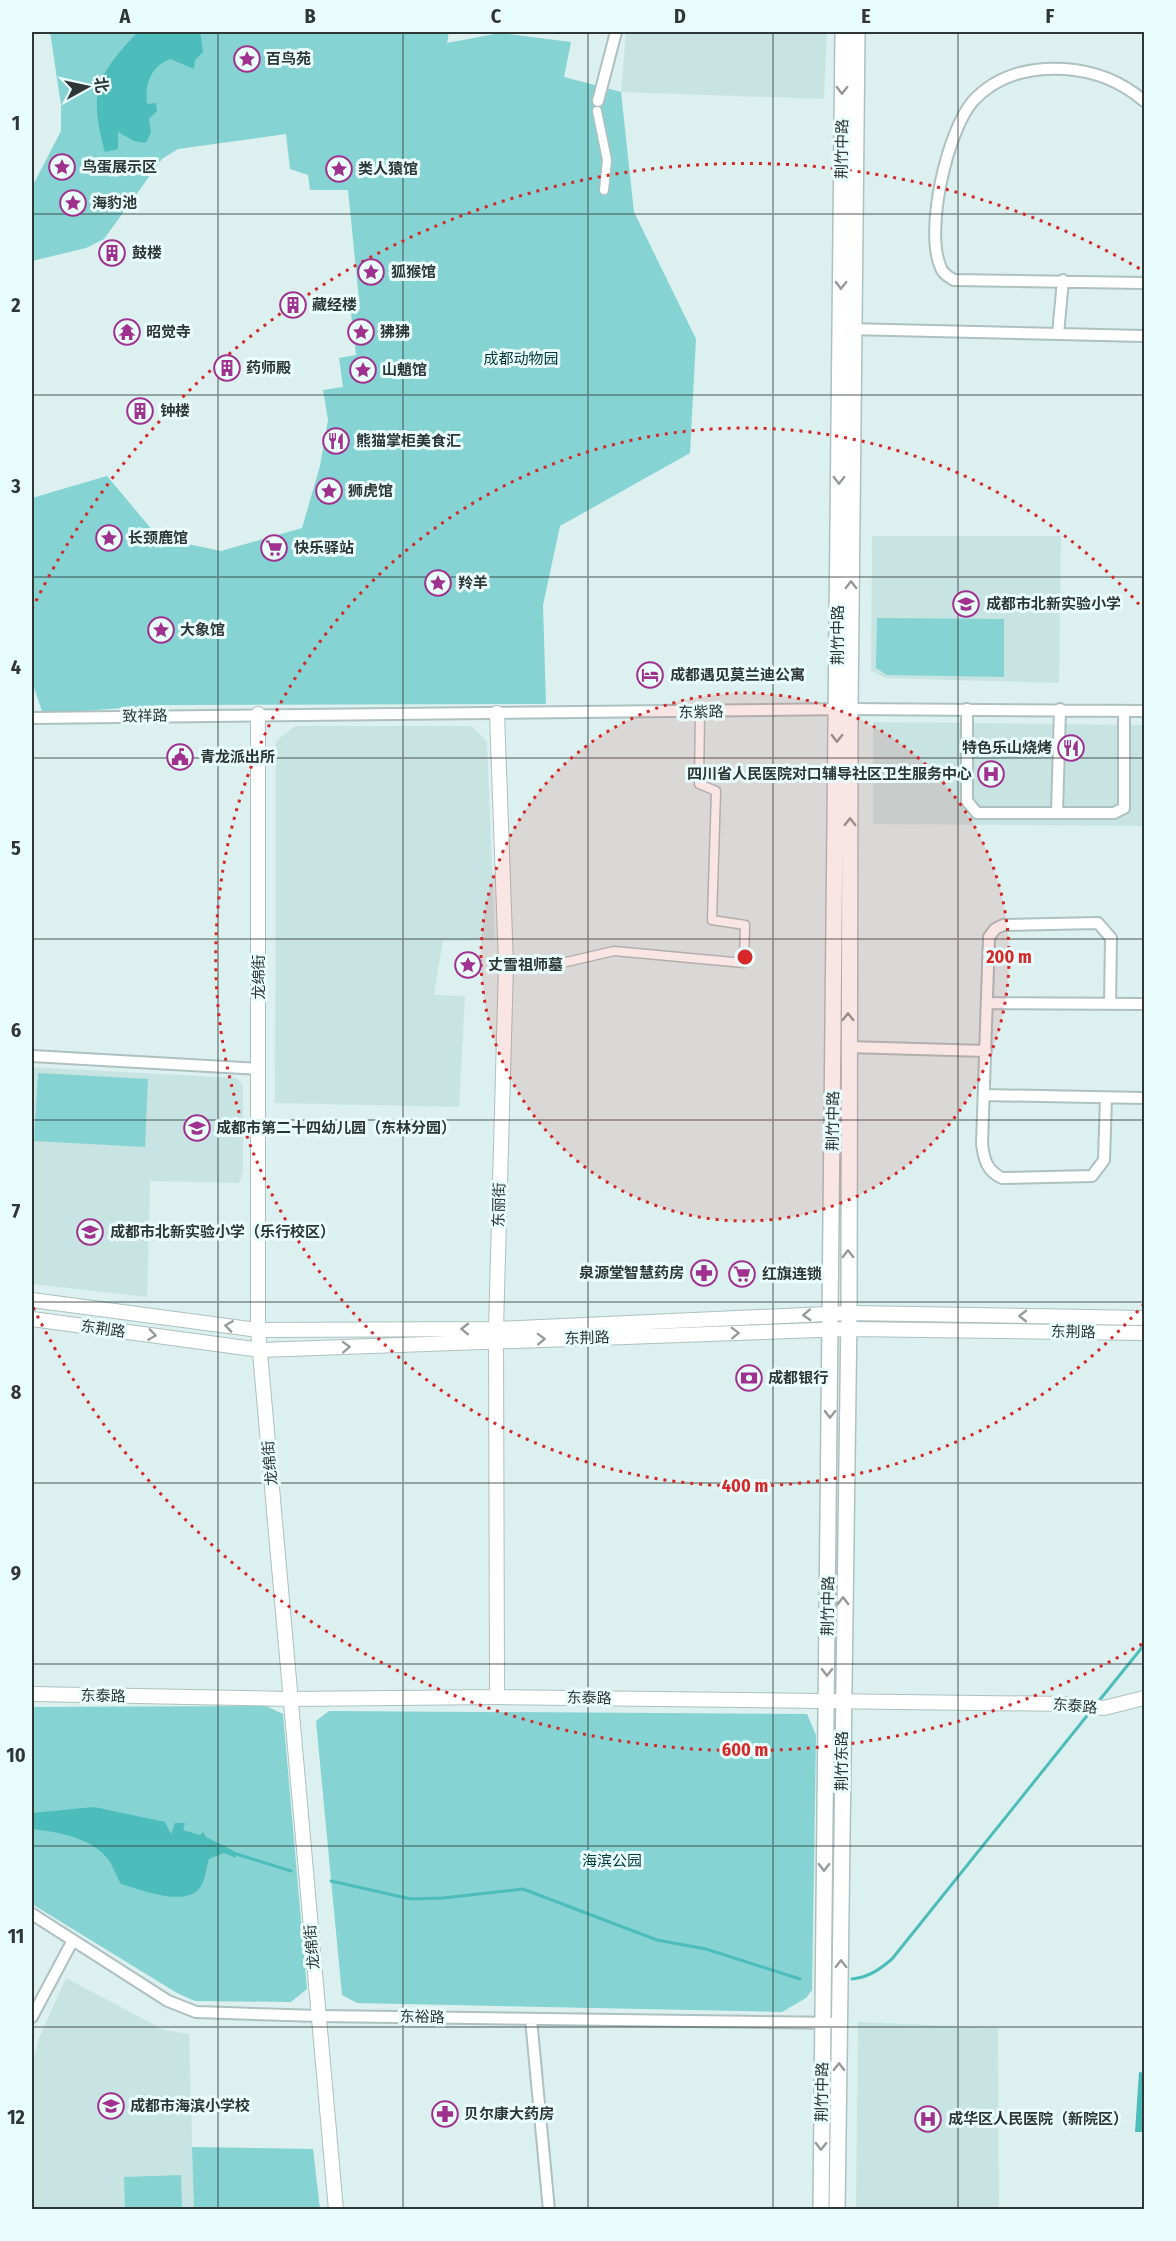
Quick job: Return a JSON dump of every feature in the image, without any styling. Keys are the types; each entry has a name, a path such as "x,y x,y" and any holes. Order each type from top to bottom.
{"main road":[{"name":"荆竹中路","path":"820,2210 830,1330 844,709 847,329 843,32"},
{"name":"荆竹中路","path":"847,329 857,32"},
{"name":"荆竹中路","path":"844,709 848,1321"},
{"name":"荆竹东路","path":"837,2210 848,1321"}],"street":[{"path":"604,190 607,160 598,106 616,32"},
{"path":"1144,101 1127,87 1077,70 1039,68 1003,79 973,101 957,128 937,199 937,244 940,268 954,280 1144,283"},
{"path":"1058,334 1063,280"},
{"path":"847,329 1144,336"},
{"name":"东紫路","path":"258,714 844,709 1144,711"},
{"path":"967,709 967,801 977,813 1114,813 1124,808 1124,711"},
{"path":"1057,813 1060,709"},
{"path":"562,963 614,951 744,963 745,925 712,920 716,791 699,784 700,712"},
{"name":"东丽街","path":"497,713 506,965 496,1335 497,1697"},
{"name":"致祥路","path":"32,718 258,714"},
{"name":"龙绵街","path":"258,714 258,1330 336,2210"},
{"path":"1106,1098 1104,1160 1092,1176 1002,1178 992,1174 984,1159 982,1144 989,937 995,929 1003,926 1098,923 1112,938 1110,1003"},
{"path":"988,1003 1144,1004"},
{"path":"848,1047 986,1051"},
{"path":"32,1056 259,1069"},
{"path":"984,1095 1144,1098"},
{"name":"东荆路","path":"32,1300 258,1330 496,1335 830,1330 848,1321 1144,1318"},
{"name":"东荆路","path":"32,1319 261,1350 831,1314 848,1321 1144,1333"},
{"name":"东泰路","path":"32,1694 290,1699 497,1697 843,1700 1104,1708 1144,1698"},
{"name":"东裕路","path":"32,1914 168,2001 196,2012 319,2016 840,2023"},
{"path":"32,2017 73,1940"},
{"path":"531,2019 549,2210"}],"shaded area":[{"path":"200,32 203,52 195,60 194,69 170,59 153,71 148,83 147,104 156,103 157,111 149,119 151,132 146,143 134,141 118,132 118,149 105,152 97,115 99,87 104,75 122,49 136,34"},
{"path":"626,32 827,32 824,99 621,92"},
{"name":"成都市北新实验小学","path":"872,536 1061,536 1059,683 886,678 871,671"},
{"path":"873,722 1144,725 1144,826 873,824"},
{"path":"295,726 472,726 487,742 495,940 443,941 434,995 465,996 459,1107 275,1103 276,741"},
{"name":"成都市北新实验小学（乐行校区）","path":"32,1067 237,1078 243,1085 243,1172 239,1183 150,1181 147,1297 32,1284"},
{"path":"94,1807 165,1822 171,1834 175,1823 185,1823 183,1830 200,1835 203,1832 206,1837 234,1851 236,1858 224,1853 209,1859 203,1883 195,1893 175,1897 121,1884 109,1861 100,1851 82,1840 32,1829 32,1813"},
{"name":"成都市海滨小学校","path":"66,1978 164,2030 189,2034 194,2209 34,2210 32,2066 39,2038"},
{"name":"成华区人民医院（新院区）","path":"858,2022 998,2028 999,2209 856,2209"},
{"path":"1139,2072 1144,2073 1144,2132 1135,2132"}],"green space":[{"name":"成都动物园","path":"50,32 449,32 447,43 500,33 571,42 564,77 621,92 634,212 696,339 690,453 560,526 543,605 546,704 164,705 43,714 32,682 32,498 107,476 159,538 221,551 302,528 320,466 328,420 323,390 343,387 339,358 356,355 351,313 360,309 348,190 310,190 308,175 290,169 286,134 178,149 162,159 104,239 86,248 32,261 32,187 61,131 61,105"},
{"path":"877,618 1004,619 1004,677 887,675 876,668"},
{"path":"38,1073 148,1079 145,1147 34,1141"},
{"path":"266,1706 283,1714 307,1989 291,2002 195,2001 177,1993 32,1904 32,1707"},
{"name":"海滨公园","path":"329,1711 807,1714 816,1735 812,1990 806,1998 782,2012 357,2003 342,1995 316,1721"},
{"path":"192,2147 313,2149 320,2209 194,2209"},
{"path":"181,2175 182,2209 125,2209 124,2177"}],"waterway":[{"path":"1098,1702 1144,1645"},
{"path":"852,1979 864,1977 892,1959 1090,1712"},
{"path":"233,1853 291,1871"},
{"path":"331,1881 411,1899 443,1898 523,1889 657,1940 706,1949 800,1979"}],"place":[{"name":"百鸟苑","path":"247,59"},
{"name":"鸟蛋展示区","path":"62,167"},
{"name":"类人猿馆","path":"339,169"},
{"name":"海豹池","path":"73,203"},
{"name":"鼓楼","path":"112,253"},
{"name":"狐猴馆","path":"371,272"},
{"name":"藏经楼","path":"293,305"},
{"name":"昭觉寺","path":"127,332"},
{"name":"狒狒","path":"361,332"},
{"name":"药师殿","path":"227,368"},
{"name":"山魈馆","path":"363,370"},
{"name":"钟楼","path":"140,411"},
{"name":"熊猫掌柜美食汇","path":"336,441"},
{"name":"狮虎馆","path":"329,491"},
{"name":"长颈鹿馆","path":"109,538"},
{"name":"快乐驿站","path":"274,548"},
{"name":"羚羊","path":"438,583"},
{"name":"成都市北新实验小学","path":"966,604"},
{"name":"大象馆","path":"161,630"},
{"name":"成都遇见莫兰迪公寓","path":"650,675"},
{"name":"特色乐山烧烤","path":"1071,748"},
{"name":"青龙派出所","path":"180,757"},
{"name":"四川省人民医院对口辅导社区卫生服务中心","path":"991,774"},
{"name":"丈雪祖师墓","path":"468,965"},
{"name":"成都市第二十四幼儿园（东林分园）","path":"197,1128"},
{"name":"成都市北新实验小学（乐行校区）","path":"90,1232"},
{"name":"泉源堂智慧药房","path":"704,1273"},
{"name":"红旗连锁","path":"742,1274"},
{"name":"成都银行","path":"749,1378"},
{"name":"成都市海滨小学校","path":"111,2106"},
{"name":"贝尔康大药房","path":"445,2114"},
{"name":"成华区人民医院（新院区）","path":"928,2119"}]}
